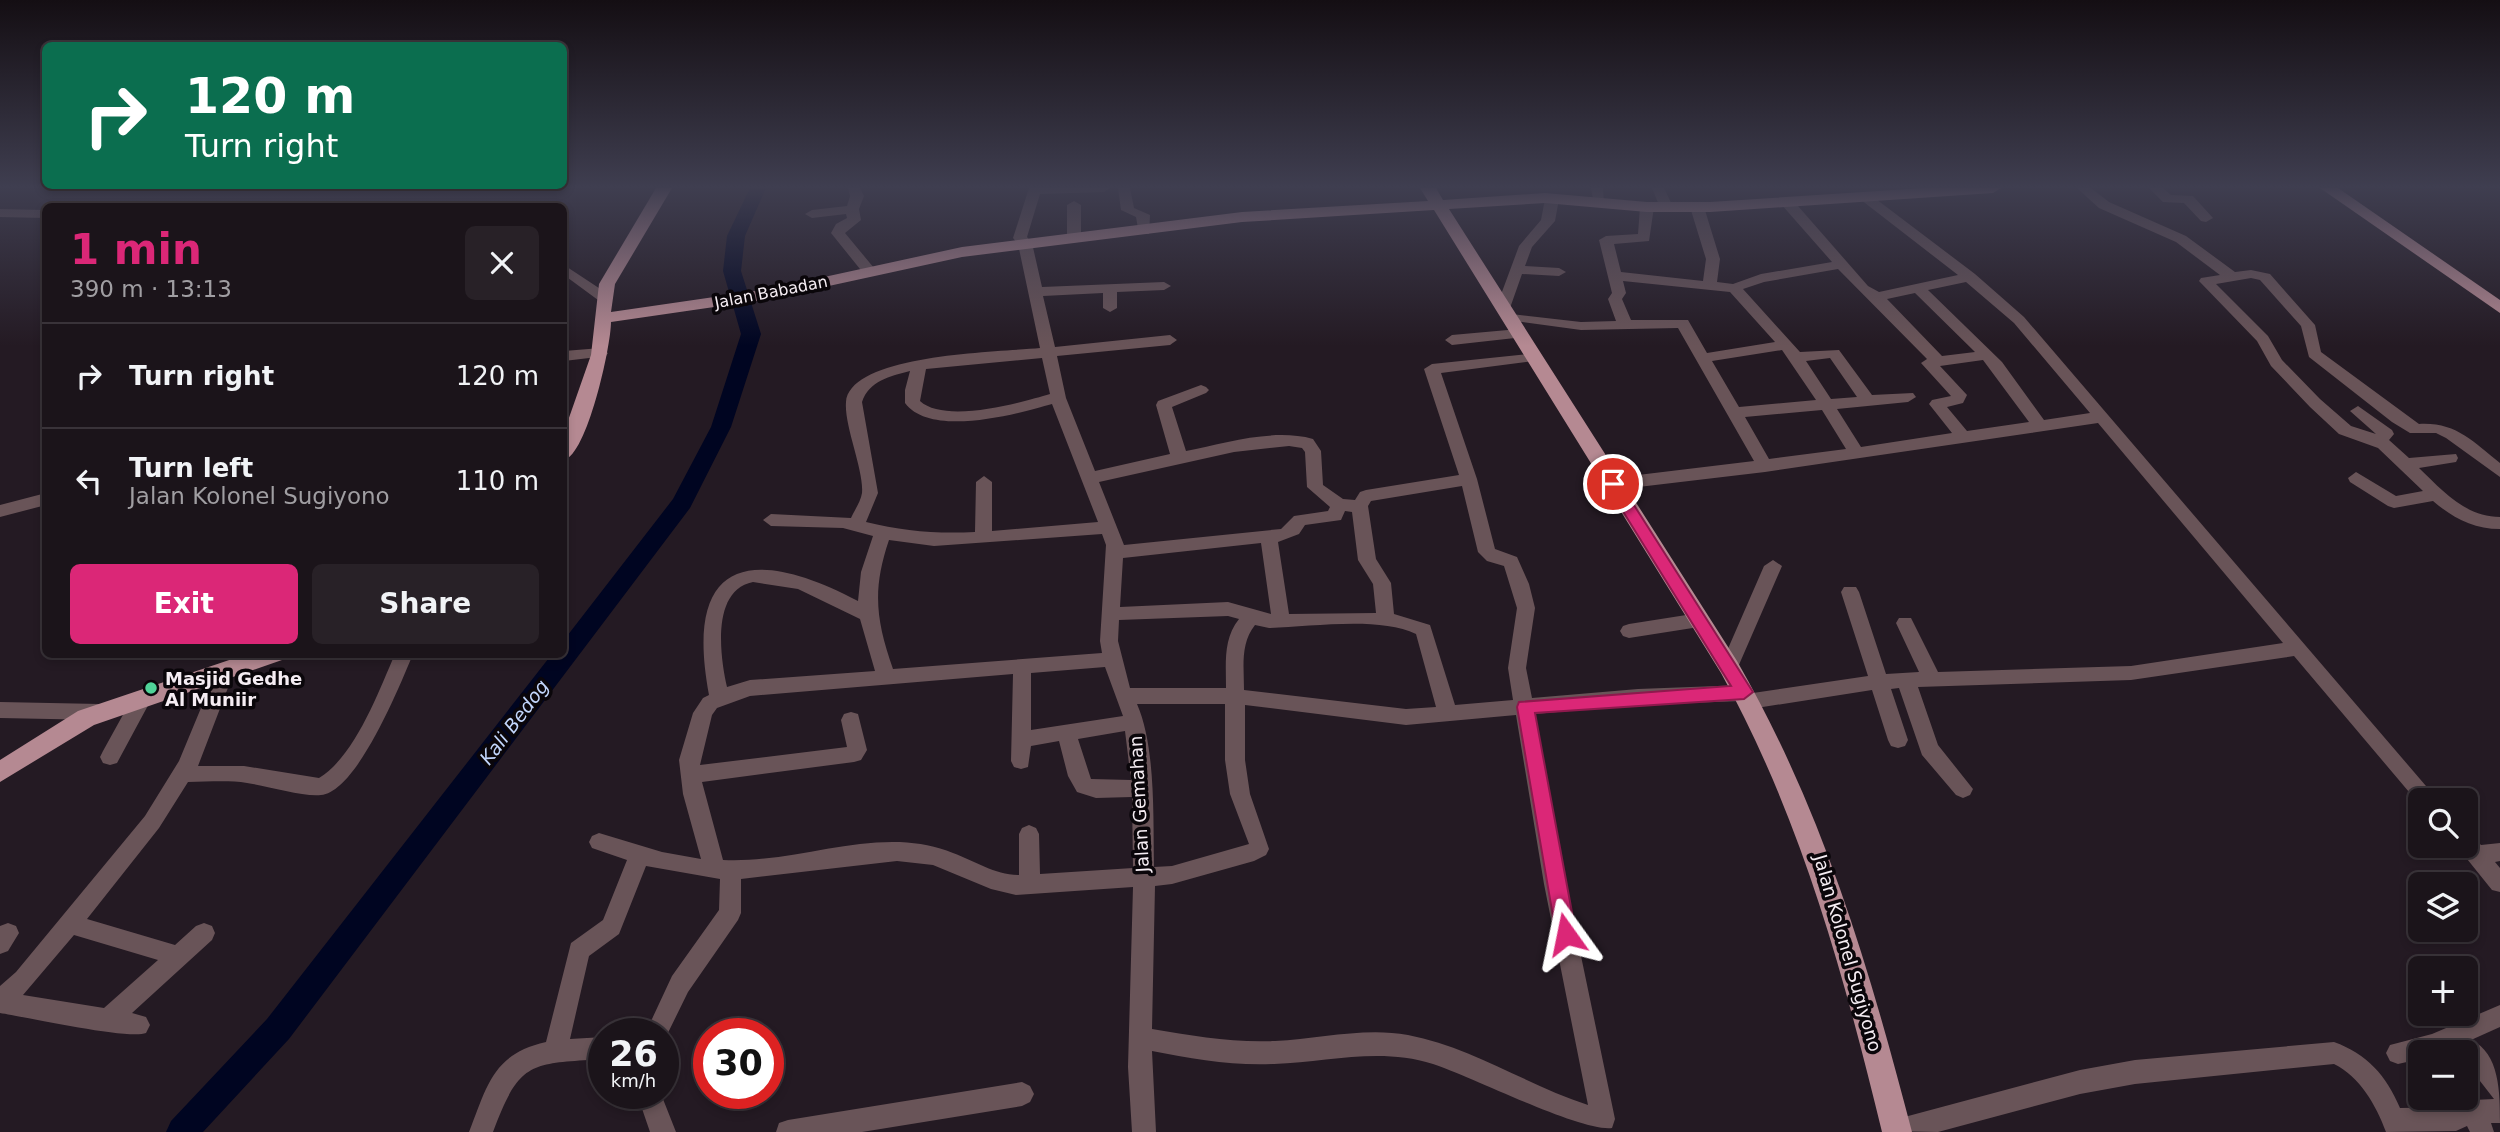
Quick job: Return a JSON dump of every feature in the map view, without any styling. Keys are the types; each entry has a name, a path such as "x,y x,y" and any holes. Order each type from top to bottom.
{"main road":[{"path":"568,433 601,353 603,297 612,274 632,241"},
{"name":"Jalan Babadan","path":"603,318 769,295 869,271 1025,243 1052,241"},
{"name":"Jalan Kolonel Sugiyono","path":"1461,241 1747,697 1799,804 1833,894 1897,1131"},
{"path":"2404,241 2500,308"},
{"path":"0,772 59,732 100,712 262,658"}],"street":[{"path":"844,241 869,271"},
{"name":"Jalan Gemahan","path":"1023,241 1046,354 1058,397 1110,527 1116,552 1108,641 1134,722 1142,788 1141,1038 1144,1132"},
{"path":"1510,319 1516,270 1530,241"},
{"path":"1606,241 1619,293 1615,299 1626,326"},
{"path":"1707,241 1713,259 1709,285"},
{"path":"1821,241 1866,291 1877,297 1937,360"},
{"path":"1922,241 2019,320 2418,788"},
{"path":"2183,241 2231,276"},
{"path":"1615,276 1734,288 1761,278 1842,264"},
{"path":"1516,270 1559,272"},
{"path":"567,272 603,297"},
{"path":"2498,526 2477,523 2437,494 2377,441 2345,429 2276,363 2263,339 2206,282 2254,274 2265,277 2308,325 2314,354 2398,418 2416,429 2438,428 2452,434 2500,471"},
{"path":"1877,297 1969,277"},
{"path":"1034,292 1164,286"},
{"path":"1734,288 1791,351 1857,453"},
{"path":"1918,288 2004,374 2039,425"},
{"path":"1110,289 1110,308"},
{"path":"1452,340 1510,319 1576,326 1626,326 1680,321 1765,466"},
{"path":"857,524 870,494 854,409 856,394 867,382 880,374 919,366 1170,340"},
{"path":"1703,358 1791,351 1834,353 1867,400"},
{"path":"567,356 601,353"},
{"path":"1962,436 1937,404 1960,397 1929,365 1937,360 1987,355"},
{"path":"1534,356 1432,369 1469,478 1487,552 1493,557 1511,561 1525,599 1525,624 1517,651 1517,668 1555,884 1604,1111 1610,1126"},
{"path":"919,366 912,401 923,411 968,415 1024,407 1058,397"},
{"path":"1180,459 1164,407 1169,401 1201,390"},
{"path":"1735,413 1908,397"},
{"path":"2358,411 2386,434 2377,441"},
{"path":"1613,484 1765,466 2100,416"},
{"path":"1089,478 1262,443 1305,442 1313,451 1315,486 1339,505 1360,506"},
{"path":"2405,464 2450,458"},
{"path":"1386,620 1382,583 1367,560 1360,506 1366,496 1469,478"},
{"path":"2356,478 2394,502 2437,494"},
{"path":"983,538 984,482"},
{"path":"0,511 42,500"},
{"path":"1116,552 1269,537 1293,530 1300,520 1335,516 1339,505"},
{"path":"771,520 857,524 880,540 902,537 983,538 1110,527"},
{"path":"1269,537 1281,621"},
{"path":"880,540 868,576 866,614 886,676"},
{"path":"1729,667 1773,566"},
{"path":"719,697 712,659 713,628 723,601 739,578 757,575 814,586 866,614"},
{"path":"1850,592 1898,740"},
{"path":"1110,614 1235,609 1250,618 1281,621 1386,620 1413,623 1424,630 1448,715"},
{"path":"598,842 639,856 692,867 723,869 920,853 942,858 993,882 1030,884 1172,875 1259,849 1259,838 1240,794 1233,696 1236,639 1250,618"},
{"path":"1629,631 1699,620"},
{"path":"1905,624 1932,680"},
{"path":"1124,696 1233,696 1406,717 1525,707 1747,697 1906,680 2126,673 2298,648"},
{"path":"183,774 244,774 321,787 327,785 339,774 367,733 402,658"},
{"path":"665,1018 684,977 730,913 723,869 689,775 691,752 703,713 719,697 750,688 1112,659"},
{"path":"1021,761 1022,666"},
{"path":"0,1001 70,925 133,849 183,774 225,672"},
{"path":"1906,680 1929,749 1964,789"},
{"path":"110,757 142,698"},
{"path":"0,710 100,712"},
{"path":"689,775 854,754 857,750 851,720"},
{"path":"1023,739 1134,722"},
{"path":"1066,732 1078,776 1084,786 1096,789 1142,788"},
{"path":"1029,835 1030,884"},
{"path":"2478,850 2500,852"},
{"path":"555,1052 579,950 611,927 639,856"},
{"path":"2478,857 2500,883"},
{"path":"70,925 177,956"},
{"path":"107,1021 204,933"},
{"path":"0,1001 138,1025"},
{"path":"2398,1053 2433,1045 2500,1016"},
{"path":"1141,1038 1245,1053 1296,1051 1362,1042 1394,1043 1433,1052 1610,1126"},
{"path":"481,1132 508,1072 526,1062 555,1052 588,1049"},
{"path":"1897,1131 2080,1082 2134,1072 2333,1053 2346,1056 2362,1069 2396,1126 2456,1119 2477,1122 2500,1111"},
{"path":"2478,1060 2500,1090"},
{"path":"788,1132 1022,1094"},
{"path":"654,1109 664,1132"}],"waterway":[{"name":"Kali Bedog","path":"567,653 682,503 721,427 751,334 732,271 735,241"},
{"name":"Kali Bedog","path":"182,1132 278,1029 563,658"}],"place":[{"name":"Masjid Gedhe Al Muniir","path":"151,688"}],"route":[{"path":"1566,934 1525,707 1744,692 1613,484"}]}
